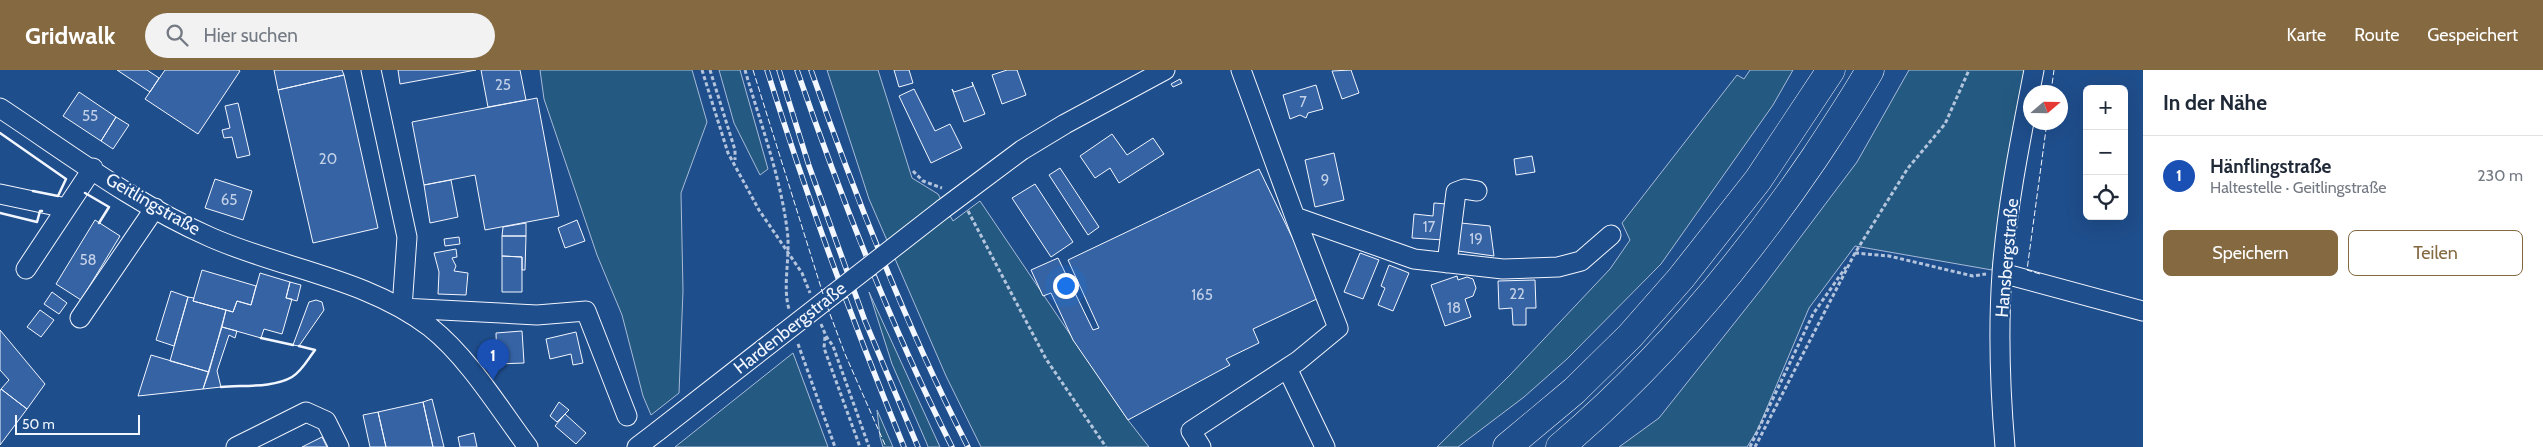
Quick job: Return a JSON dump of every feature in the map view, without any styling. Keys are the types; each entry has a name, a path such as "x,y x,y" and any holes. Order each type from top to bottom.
{"highway":[{"path":"1507,447 1574,391 1630,336 1681,278 1758,180 1831,70"},
{"path":"1560,447 1596,416 1712,294 1786,199 1857,94 1870,70"}],"street":[{"path":"371,70 407,237 402,308"},
{"name":"Hardenbergstraße","path":"637,447 1022,150 1136,77 1165,70"},
{"path":"1201,447 1191,431 1288,368 1338,328 1241,70"},
{"name":"Hansbergstraße","path":"2006,447 2000,377 2002,273 2006,230 2034,70"},
{"name":"Geitlingstraße","path":"0,108 155,208 212,238 364,290 402,308 431,328 464,362 528,447"},
{"path":"26,269 93,168"},
{"path":"1447,262 1456,192 1464,189 1477,191"},
{"path":"0,194 66,208"},
{"path":"80,318 155,208"},
{"path":"1295,217 1414,259 1503,268 1558,267 1581,262 1611,235"},
{"path":"2002,273 2143,311"},
{"name":"Geitlingstraße","path":"402,308 537,315 586,311 627,416"},
{"path":"1288,368 1325,447"},
{"path":"236,447 306,412 326,421 339,447"}],"path":[{"path":"702,70 728,153 735,162 759,210 802,273 811,296"},
{"path":"710,70 735,150 735,162"},
{"path":"745,70 782,198 789,253 786,301 791,318"},
{"path":"1750,447 1814,314 1908,168 1945,124 1969,70"},
{"path":"913,171 923,182 960,197 1046,359 1106,447"},
{"path":"1855,253 1890,256 1973,276 2002,273"},
{"path":"1756,447 1855,253"},
{"path":"820,320 826,336 833,346 869,447"},
{"path":"796,335 835,447"},
{"path":"826,336 824,348 860,447"}],"shaded area":[{"path":"540,70 692,70 707,122 681,193 683,291 679,393 651,415 643,396 622,315 597,255 544,99"},
{"path":"719,70 740,70 768,169 760,175 734,123"},
{"path":"827,70 878,70 912,178 938,194 953,221 980,201 1128,420 1149,447 981,447 946,376 869,199"},
{"path":"1750,70 1793,70 1773,105 1661,264 1567,359 1524,397 1458,447 1437,447 1510,375 1610,269 1630,240 1622,223 1737,75 1744,79"},
{"path":"1909,70 2025,70 2013,128 1992,270 1855,246 1809,308 1758,429 1747,447 1619,447 1659,418 1763,287 1857,162"},
{"path":"869,292 940,447 928,447 892,364"},
{"path":"793,353 828,447 675,447"},
{"path":"877,410 893,447 883,447"}],"building":[{"path":"117,70 147,70 159,78 150,92"},
{"path":"165,70 240,71 198,134 145,99"},
{"path":"274,70 342,70 344,75 278,90"},
{"path":"398,70 476,70 400,84"},
{"path":"481,70 520,70 526,100 488,107"},
{"path":"894,70 909,70 913,83 899,87"},
{"path":"1007,70 1017,70 1026,95 1002,104 992,75"},
{"path":"1351,70 1359,93 1342,99 1332,71"},
{"path":"344,75 378,228 313,243 278,90"},
{"path":"1180,79 1182,83 1173,87 1171,84"},
{"path":"972,82 985,114 964,122 952,89 954,92 973,86"},
{"path":"1316,85 1323,109 1308,113 1306,118 1300,115 1290,119 1283,95"},
{"path":"914,89 935,131 950,124 962,148 931,163 899,96"},
{"path":"79,92 116,117 101,141 63,116"},
{"path":"537,98 559,216 485,230 475,175 424,185 412,122"},
{"path":"238,103 250,155 237,158 232,137 224,138 222,130 230,128 225,106"},
{"path":"116,117 129,125 113,149 101,141"},
{"path":"1112,134 1127,155 1153,138 1164,154 1119,183 1110,168 1095,178 1080,156"},
{"path":"1334,153 1344,200 1315,207 1305,160"},
{"path":"1532,156 1535,172 1516,175 1514,159"},
{"path":"1060,168 1099,227 1088,235 1049,175"},
{"path":"1259,169 1321,297 1253,329 1259,343 1226,359 1230,365 1128,420 1073,340 1051,293 1043,296 1031,270 1058,258 1093,330 1099,328 1068,260"},
{"path":"215,179 252,191 243,220 205,208"},
{"path":"451,180 458,217 430,223 424,185"},
{"path":"1035,184 1073,242 1051,257 1012,198"},
{"path":"1434,203 1447,204 1444,240 1412,238 1414,214 1433,216"},
{"path":"95,220 120,236 81,300 56,284"},
{"path":"577,220 585,241 565,248 558,228"},
{"path":"526,223 526,236 502,236 503,227"},
{"path":"1461,223 1490,226 1494,256 1458,251"},
{"path":"502,236 526,236 525,270 522,270 522,257 502,256"},
{"path":"459,237 460,244 445,246 444,239"},
{"path":"456,249 457,257 452,258 456,266 454,271 468,273 466,295 438,294 439,272 434,253"},
{"path":"1360,253 1379,260 1363,299 1344,292"},
{"path":"502,256 522,257 522,292 502,292"},
{"path":"1389,265 1409,273 1393,311 1378,305 1385,288 1381,286"},
{"path":"202,270 256,286 251,305 237,301 233,312 193,301"},
{"path":"260,273 290,282 286,298 292,299 282,334 264,329 261,338 222,327 226,310 233,312 237,301 251,305"},
{"path":"1457,276 1458,280 1467,277 1473,279 1476,288 1473,296 1465,299 1471,317 1445,326 1431,285"},
{"path":"1535,280 1536,308 1526,308 1526,325 1513,325 1512,308 1499,309 1498,281"},
{"path":"290,282 301,285 297,301 286,298"},
{"path":"171,291 188,297 174,346 156,340"},
{"path":"52,292 67,303 59,314 44,304"},
{"path":"188,297 194,298 193,301 226,310 209,372 170,361"},
{"path":"316,300 322,302 324,310 299,346 293,345 309,302"},
{"path":"40,310 54,320 41,337 27,327"},
{"path":"222,327 237,331 235,338 229,335 217,371 221,387 203,389"},
{"path":"0,330 45,384 27,409 1,389 9,380 0,370"},
{"path":"522,331 524,363 497,364 496,333"},
{"path":"576,332 583,363 573,365 571,354 550,359 546,339"},
{"path":"151,355 209,372 203,389 138,396"},
{"path":"1,389 27,409 0,445 0,391"},
{"path":"432,399 444,447 433,447 423,402"},
{"path":"423,402 433,447 386,447 378,412"},
{"path":"559,402 569,410 557,422 550,416"},
{"path":"378,412 386,447 370,447 363,415"},
{"path":"565,414 586,433 576,444 555,426"},
{"path":"474,433 477,447 460,447 458,437"},
{"path":"322,437 327,447 302,447"}],"railway":[{"path":"767,70 831,260 904,447"},
{"path":"779,70 809,166 865,321 918,447"},
{"path":"797,70 831,166 868,261 908,355 952,447"},
{"path":"811,70 883,261 945,401 968,447"}],"fence":[{"path":"753,70 823,294"},
{"path":"2052,85 2054,70"},
{"path":"2040,274 2027,270 2046,130"},
{"path":"827,306 845,354 886,447"}],"wall":[{"path":"0,133 66,179 58,196 33,191"},
{"path":"85,193 109,207 99,223"},
{"path":"0,213 37,222 40,211 42,211"},
{"path":"261,338 293,345"},
{"path":"221,387 276,383 292,377 302,368 315,350 299,346"}],"place":[{"name":"Hänflingstraße","path":"493,380"}]}
